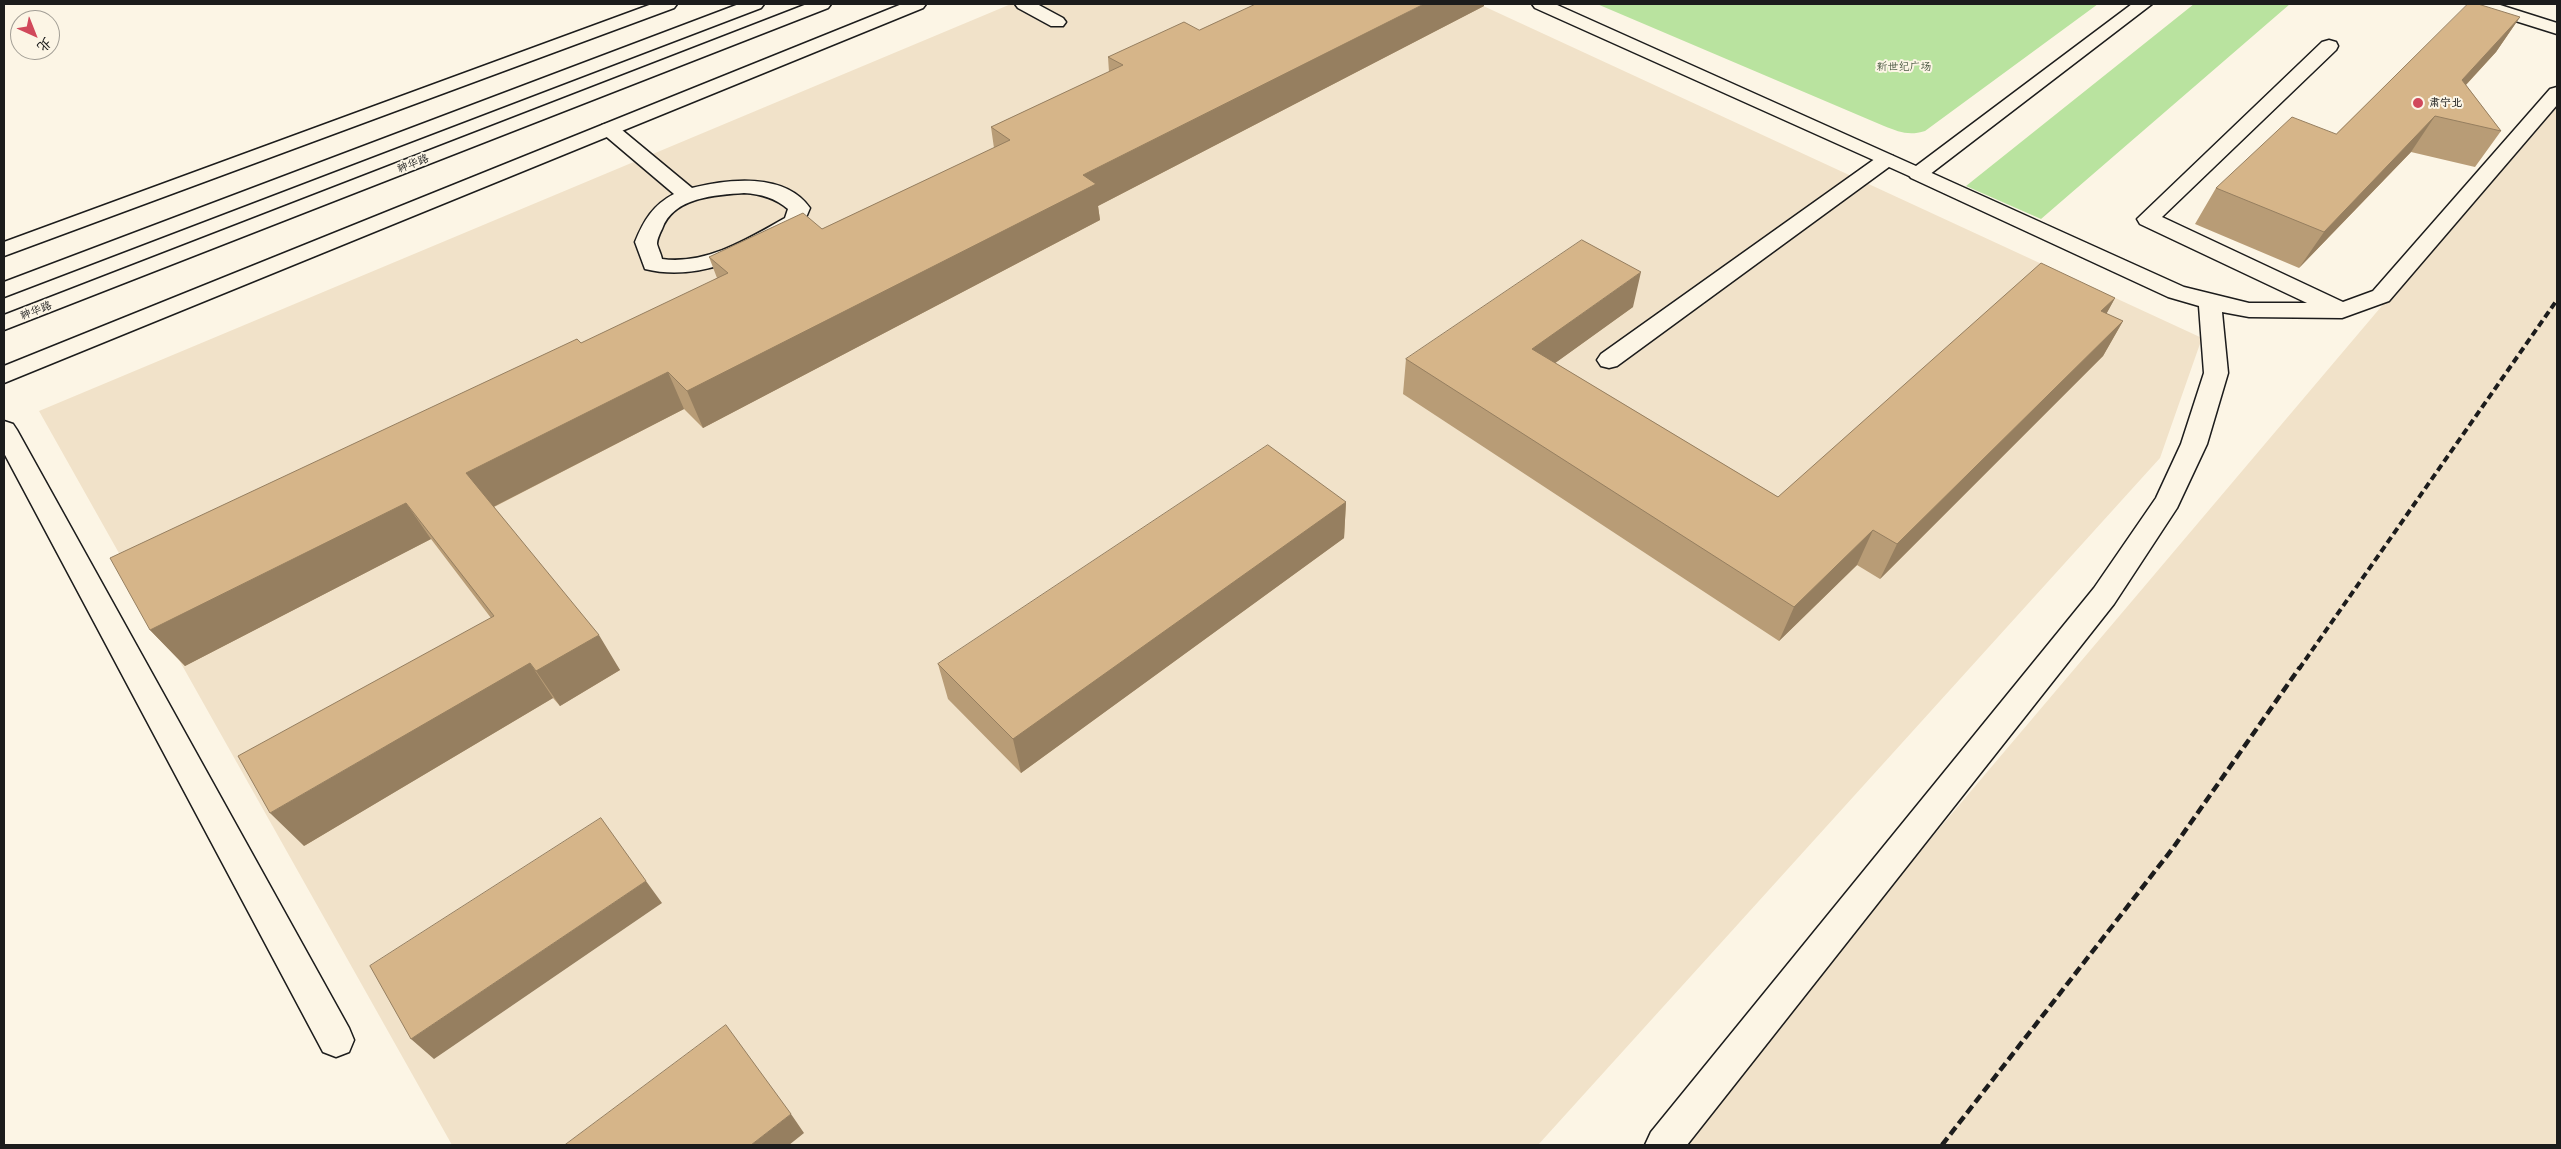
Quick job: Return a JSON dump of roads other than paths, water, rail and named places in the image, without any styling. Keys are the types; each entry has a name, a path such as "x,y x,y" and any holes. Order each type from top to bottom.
{"street":[{"path":"4,249 668,4"},
{"path":"4,290 756,4"},
{"name":"神华路","path":"4,324 822,4"},
{"path":"4,374 917,4"},
{"path":"1024,4 1057,22"},
{"path":"1541,4 2176,292 2210,302 2249,310 2342,311 2381,296 2557,93"},
{"path":"1918,174 2143,4"},
{"path":"2480,4 2557,29"},
{"path":"2329,46 2148,219 2342,311"},
{"path":"609,129 688,195"},
{"path":"1609,360 1886,160"},
{"path":"718,188 768,188 791,200 799,208 794,222 748,247 690,266 670,268 653,264 646,242 655,220 676,201 688,195 718,188"},
{"path":"1664,1145 2104,596 2168,500 2194,444 2216,373 2210,302"},
{"path":"4,430 336,1040"}],"railway":[{"path":"2299,669 2557,300"},
{"path":"1942,1145 2173,848 2300,667"}],"place":[{"name":"肃宁北","path":"2418,103"}],"park label":[{"name":"新世纪广场","path":"1904,67"}]}
